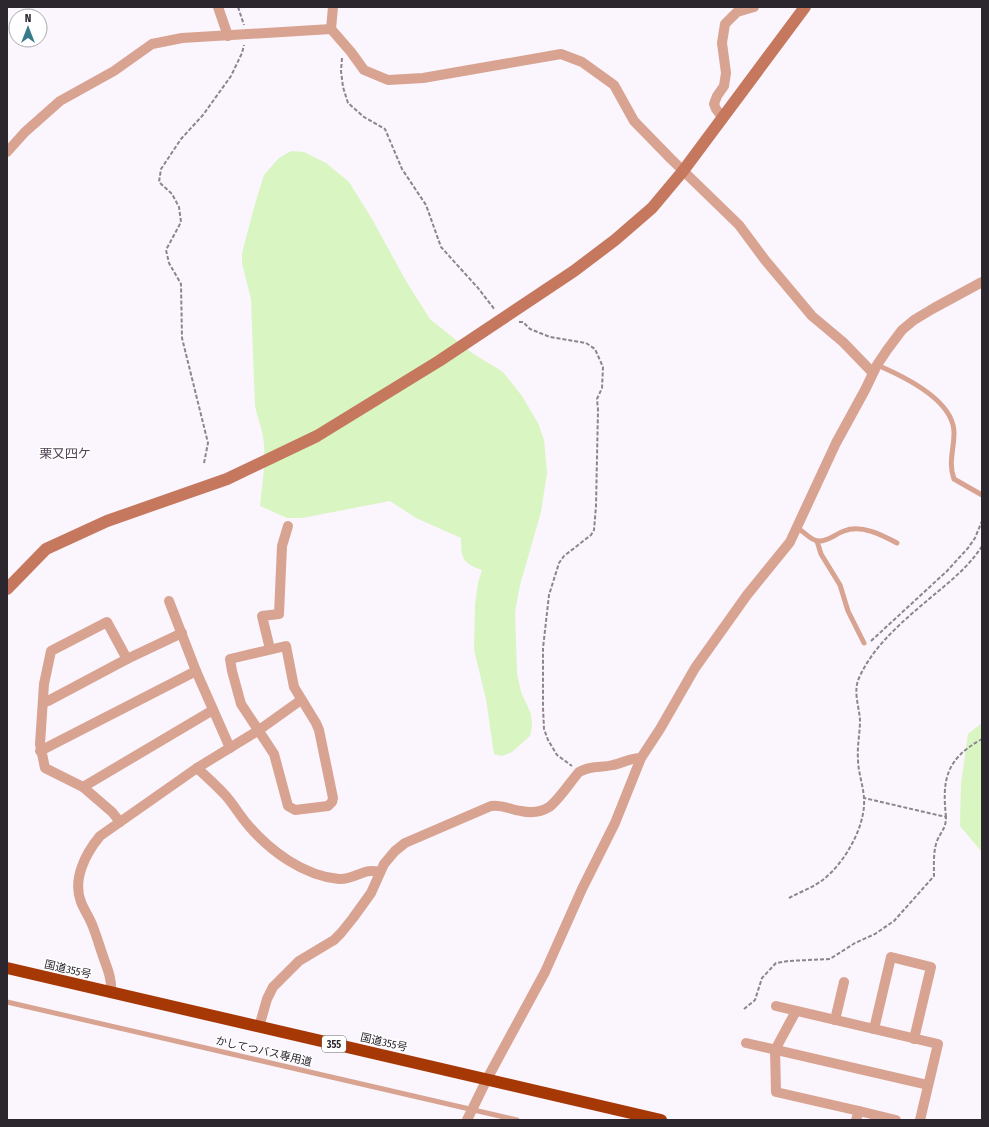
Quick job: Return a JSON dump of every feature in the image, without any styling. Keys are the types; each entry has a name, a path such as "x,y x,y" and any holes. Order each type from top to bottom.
{"highway":[{"name":"国道355号","path":"7,968 661,1120"}],"street":[{"path":"218,7 228,36"},
{"path":"333,7 331,29 364,70 388,80 423,78 561,54 582,62 614,85 634,121 739,225 764,260 812,316 875,369"},
{"path":"723,118 714,104 717,96 724,86 726,72 722,43 725,24 737,12 754,7"},
{"path":"7,589 46,549 107,521 227,479 317,436 439,361 574,271 615,240 652,208 683,171 805,7"},
{"path":"7,152 25,132 60,101 114,71 152,44 182,38 331,29"},
{"path":"467,1120 545,972 582,889 615,823 641,758 696,668 747,595 790,542 836,443 875,369 902,330 914,320 982,282"},
{"path":"270,649 262,616 280,614 282,546 288,526"},
{"path":"169,601 196,671 230,748"},
{"path":"120,822 112,812 83,787 45,768 40,751 44,684 51,651 107,622 127,659"},
{"path":"43,702 48,701 127,659 182,633"},
{"path":"286,646 291,679 301,700 319,730 333,798 331,804 328,806 295,810 288,806 274,754 241,704 230,659 286,646"},
{"path":"40,751 196,671"},
{"path":"111,992 111,981 93,926 80,901 78,887 79,875 86,856 100,836 197,768 259,730 301,700"},
{"path":"83,787 213,710"},
{"path":"259,1027 267,999 273,987 299,961 334,940 341,933 371,893 380,872 389,857 405,843 491,806 505,806 514,810 527,812 549,807 579,772 590,767 614,765 626,760 641,758"},
{"path":"197,768 226,796 260,838 278,853 300,866 316,875 340,879 352,877 366,871 380,872"},
{"path":"874,1029 891,957 931,967 914,1039"},
{"path":"835,1020 844,982"},
{"path":"776,1006 938,1044 920,1120"},
{"path":"796,1011 775,1050 776,1092 857,1116 896,1120"},
{"path":"746,1043 928,1085"}],"lane":[{"path":"875,369 898,373 930,394 946,411 951,418 954,433 951,465 954,479 982,495"},
{"path":"797,528 813,540 817,541 826,540 844,531 854,529 873,532 898,543"},
{"path":"817,541 825,561 840,586 848,611 864,643"},
{"name":"かしてつバス専用道","path":"7,1002 517,1120"}],"path":[{"path":"204,463 208,443 182,338 180,284 169,263 166,250 181,222 179,207 172,194 159,182 161,169 180,139 203,115 231,76 242,53 247,34 238,7"},
{"path":"342,42 341,71 343,87 348,103 364,117 385,129 402,169 426,205 441,247 478,288 502,319 523,322 530,329 550,336 586,343 596,349 603,367 602,388 597,399 596,506 594,530 591,535 564,556 559,563 549,595 543,648 544,729 548,740 557,755 579,772"},
{"path":"864,643 867,644 947,571 971,543 982,521"},
{"path":"789,898 823,880 844,857 863,819 864,798 858,773 860,718 856,690 859,678 873,654 900,624 958,575 972,561 982,546"},
{"path":"744,1009 756,1000 762,978 776,963 830,959 855,943 875,934 894,921 934,876 934,854 937,840 946,826 944,797 948,772 954,762 968,748 982,739"},
{"path":"864,798 946,817"}],"green space":[{"path":"291,151 304,152 326,163 349,182 372,219 406,281 430,319 472,353 503,372 522,396 538,423 544,440 547,473 541,512 520,585 515,612 517,673 521,692 531,714 532,726 530,736 512,752 502,756 494,754 486,699 474,650 475,605 478,583 482,570 470,565 464,559 461,550 461,538 416,518 390,501 302,518 287,518 260,506 264,471 264,445 262,429 255,406 251,299 242,263 242,253 264,175 279,158"},
{"path":"982,723 982,852 960,826 961,784 968,734"}],"district":[{"name":"栗又四ケ","path":"65,453"}]}
